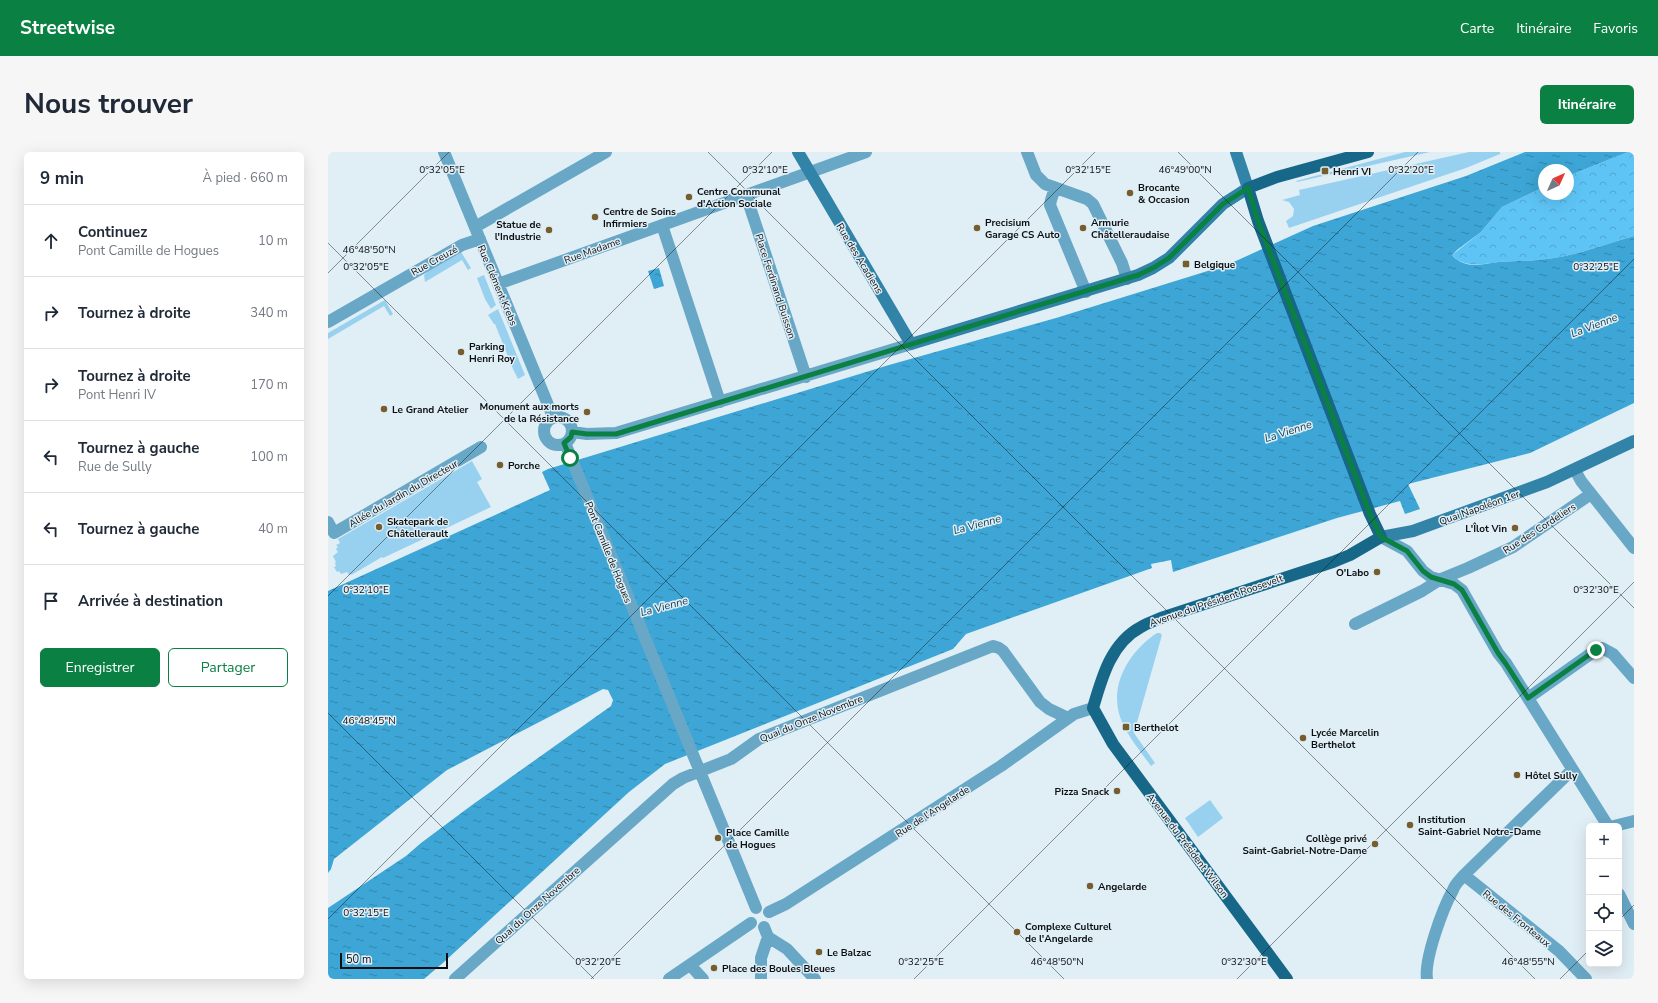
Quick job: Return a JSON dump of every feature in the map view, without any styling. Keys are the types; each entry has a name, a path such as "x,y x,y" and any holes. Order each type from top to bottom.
{"main road":[{"path":"1368,152 1277,177 1248,188 1263,236 1381,537"},
{"name":"Avenue du Président Roosevelt","path":"1093,708 1107,664 1121,642 1139,627 1175,613 1333,562 1350,555 1381,537"},
{"name":"Avenue du Président Wilson","path":"1093,708 1113,744 1287,979"}],"street":[{"name":"Rue Clément Krebs","path":"444,152 553,417"},
{"path":"475,227 606,152"},
{"name":"Rue des Acadiens","path":"798,152 911,344"},
{"name":"Rue Madame","path":"498,284 866,152"},
{"path":"1027,152 1040,180 1045,184 1087,199 1093,204 1122,263 1127,279"},
{"path":"572,432 587,434 616,434 1127,279 1153,268 1169,258 1223,204 1248,188 1236,152"},
{"path":"1055,188 1050,200 1050,205 1086,292"},
{"name":"Place Ferdinand Buisson","path":"746,195 806,377"},
{"path":"662,225 720,402"},
{"name":"Rue Creuzé","path":"328,322 462,244 480,239"},
{"path":"558,416 567,419 570,423 572,432 571,437 560,445 551,443 545,436 544,427 553,417 558,416"},
{"name":"Quai Napoléon 1er","path":"1381,537 1413,531 1575,470 1634,441"},
{"name":"Pont Camille de Hogues","path":"564,443 700,772"},
{"name":"Allée du Jardin du Directeur","path":"328,522 334,533 481,447"},
{"path":"1575,470 1581,481 1634,548"},
{"name":"Rue des Cordeliers","path":"1355,624 1422,591 1441,579 1513,547 1591,494"},
{"path":"1381,537 1407,551 1431,577 1454,584 1462,590 1498,653 1606,823"},
{"name":"Quai du Onze Novembre","path":"455,979 664,791 683,778 731,759 759,739 993,646 1002,651 1040,702 1048,709 1068,718"},
{"path":"1528,698 1596,650 1602,648 1613,654 1634,678"},
{"name":"Rue de l'Angelarde","path":"769,912 792,900 1001,766 1074,714 1093,708"},
{"path":"1427,979 1428,960 1453,889 1464,875 1572,770"},
{"path":"700,772 756,908"},
{"path":"1622,824 1634,821"},
{"name":"Rue des Fronteaux","path":"1464,875 1559,951 1586,979"},
{"path":"1620,895 1634,924"},
{"path":"761,979 761,958 766,932 770,919 769,912 764,908 756,908 750,914 751,923 766,932 787,949 815,979"},
{"path":"669,979 751,923"},
{"path":"690,965 703,979"}],"shaded area":[{"path":"1405,152 1430,152 1296,181"},
{"path":"1469,152 1500,152 1500,154 1466,168 1289,228 1286,221 1293,216 1294,209 1289,202 1282,200 1300,195 1299,190"},
{"path":"461,252 471,268 468,270 462,260 425,282 424,275 428,271"},
{"path":"484,275 496,305 491,309 485,299 477,278"},
{"path":"385,300 393,314 390,316 384,306 328,339 328,333"},
{"path":"498,309 525,375 518,379 495,324 488,315"},
{"name":"Skatepark de Châtellerault","path":"472,461 482,479 477,482 491,507 383,558 382,557 353,574 349,575 347,572 341,574 339,571 337,572 334,567 336,566 336,562 333,556 338,552 336,549 338,547 336,545 340,543 338,539"},
{"path":"1157,633 1162,635 1134,733 1155,763 1151,766 1135,745 1122,722 1118,709 1117,696 1123,672 1129,661 1137,650"},
{"path":"1210,800 1223,818 1198,837 1185,818"}],"green space":[{"path":"1628,152 1634,152 1634,236 1574,254 1540,260 1468,264 1452,255 1481,232 1502,207 1538,190 1538,200 1574,200 1574,174"}],"water":[{"name":"La Vienne","path":"1525,152 1628,152 1574,174 1574,164 1538,164 1538,190 1502,207 1481,232 1452,255 1463,263 1474,265 1540,260 1574,254 1634,236 1634,403 1530,453 1408,484 1420,509 1405,514 1400,501 1337,518 1173,572 1171,560 1151,564 1152,568 966,634 953,649 665,764 629,792 424,979 328,979 328,908 406,856 472,805 611,706 613,700 608,690 603,689 447,770 334,859 328,873 328,591 550,490 542,472 548,469 889,365 1056,318 1227,265 1313,226 1466,176"},
{"path":"659,268 664,286 654,289 648,271"}],"place":[{"name":"Henri VI","path":"1325,171"},
{"name":"Brocante & Occasion","path":"1130,193"},
{"name":"Centre Communal d'Action Sociale","path":"689,197"},
{"name":"Centre de Soins Infirmiers","path":"595,217"},
{"name":"Precisium Garage CS Auto","path":"977,228"},
{"name":"Armurie Châtelleraudaise","path":"1083,228"},
{"name":"Statue de l'Industrie","path":"549,230"},
{"name":"Belgique","path":"1186,264"},
{"name":"Parking Henri Roy","path":"461,352"},
{"name":"Le Grand Atelier","path":"384,409"},
{"name":"Monument aux morts de la Résistance","path":"587,412"},
{"name":"Porche","path":"500,465"},
{"name":"Skatepark de Châtellerault","path":"379,527"},
{"name":"L'Îlot Vin","path":"1515,528"},
{"name":"O'Labo","path":"1377,572"},
{"name":"Berthelot","path":"1126,727"},
{"name":"Lycée Marcelin Berthelot","path":"1303,738"},
{"name":"Hôtel Sully","path":"1517,775"},
{"name":"Pizza Snack","path":"1117,791"},
{"name":"Institution Saint-Gabriel Notre-Dame","path":"1410,825"},
{"name":"Place Camille de Hogues","path":"718,838"},
{"name":"Collège privé Saint-Gabriel-Notre-Dame","path":"1375,844"},
{"name":"Angelarde","path":"1090,886"},
{"name":"Complexe Culturel de l'Angelarde","path":"1017,932"},
{"name":"Le Balzac","path":"819,952"},
{"name":"Place des Boules Bleues","path":"714,968"}],"route":[{"path":"570,458 564,443 571,437 572,432 587,434 616,434 1138,275 1169,258 1223,204 1248,188 1258,221 1370,514 1381,537 1407,551 1423,571 1431,577 1454,584 1462,590 1498,653 1528,698 1596,650"}]}
